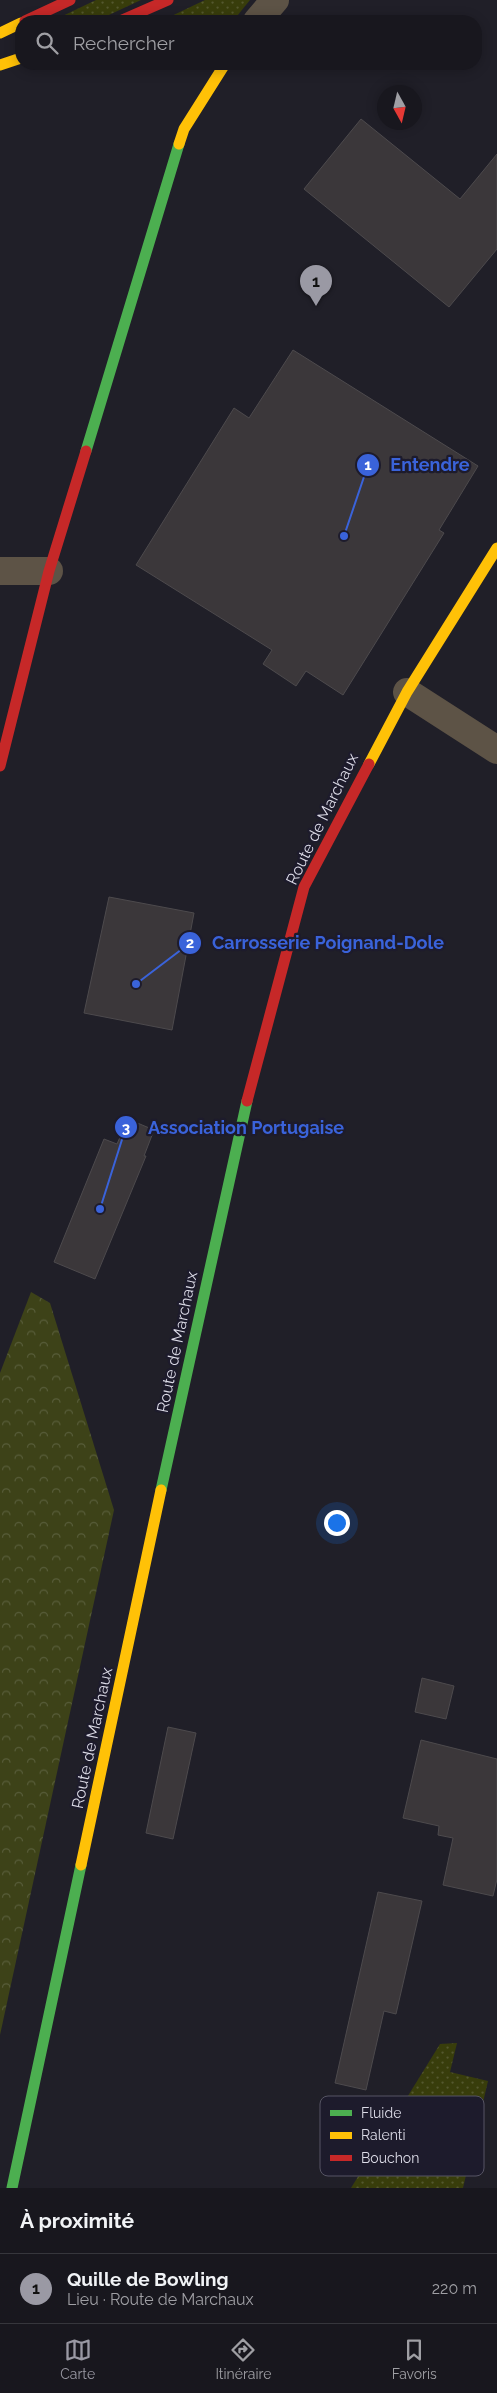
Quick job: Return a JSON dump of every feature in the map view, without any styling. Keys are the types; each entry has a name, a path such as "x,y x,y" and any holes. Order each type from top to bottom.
{"main road":[{"path":"38,15 70,0"},
{"path":"134,15 168,0"},
{"path":"0,33 15,26"},
{"path":"0,65 15,60"},
{"path":"0,766 49,571 184,129 221,70"},
{"name":"Route de Marchaux","path":"12,2188 164,1474 248,1094 304,887 407,692 497,548"}],"street":[{"path":"262,15 275,0"},
{"path":"0,570 49,571"},
{"path":"407,692 497,750"}],"green space":[{"path":"96,0 141,0 109,15 65,15"},
{"path":"205,0 250,0 238,15 174,15"},
{"path":"31,1292 50,1303 114,1510 0,2035 0,1373"},
{"path":"457,2043 450,2072 488,2081 484,2098 484,2096 408,2096 440,2044"},
{"path":"358,2176 466,2176 463,2188 351,2188"}],"building":[{"path":"361,119 460,199 497,154 497,249 449,307 304,189"},
{"path":"293,350 478,466 439,530 444,533 343,695 306,671 296,686 263,664 272,650 136,565 234,408 249,418"},
{"path":"109,897 194,913 172,1030 84,1013"},
{"path":"128,1119 154,1130 144,1156 146,1156 95,1279 54,1262 104,1139 117,1144"},
{"path":"422,1678 454,1686 446,1719 415,1712"},
{"path":"168,1727 196,1733 173,1839 146,1833"},
{"path":"421,1740 497,1759 497,1879 493,1896 443,1885 453,1838 438,1835 439,1826 403,1818"},
{"path":"378,1892 422,1901 396,2014 384,2011 366,2090 335,2083"}],"traffic: fast":[{"path":"86,451 179,144"},
{"path":"161,1490 247,1101"},
{"path":"12,2188 81,1865"}],"traffic: slow":[{"path":"0,33 15,26"},
{"path":"0,65 15,60"},
{"path":"179,144 184,129 221,70"},
{"path":"369,764 407,692 497,548"},
{"path":"81,1865 161,1490"}],"traffic: jam":[{"path":"38,15 70,0"},
{"path":"134,15 168,0"},
{"path":"0,766 49,571 86,451"},
{"path":"247,1101 304,887 369,764"}],"place":[{"name":"Quille de Bowling","path":"316,306"},
{"name":"Entendre","path":"344,536"},
{"name":"Carrosserie Poignand-Dole","path":"136,984"},
{"name":"Association Portugaise","path":"100,1209"}]}
